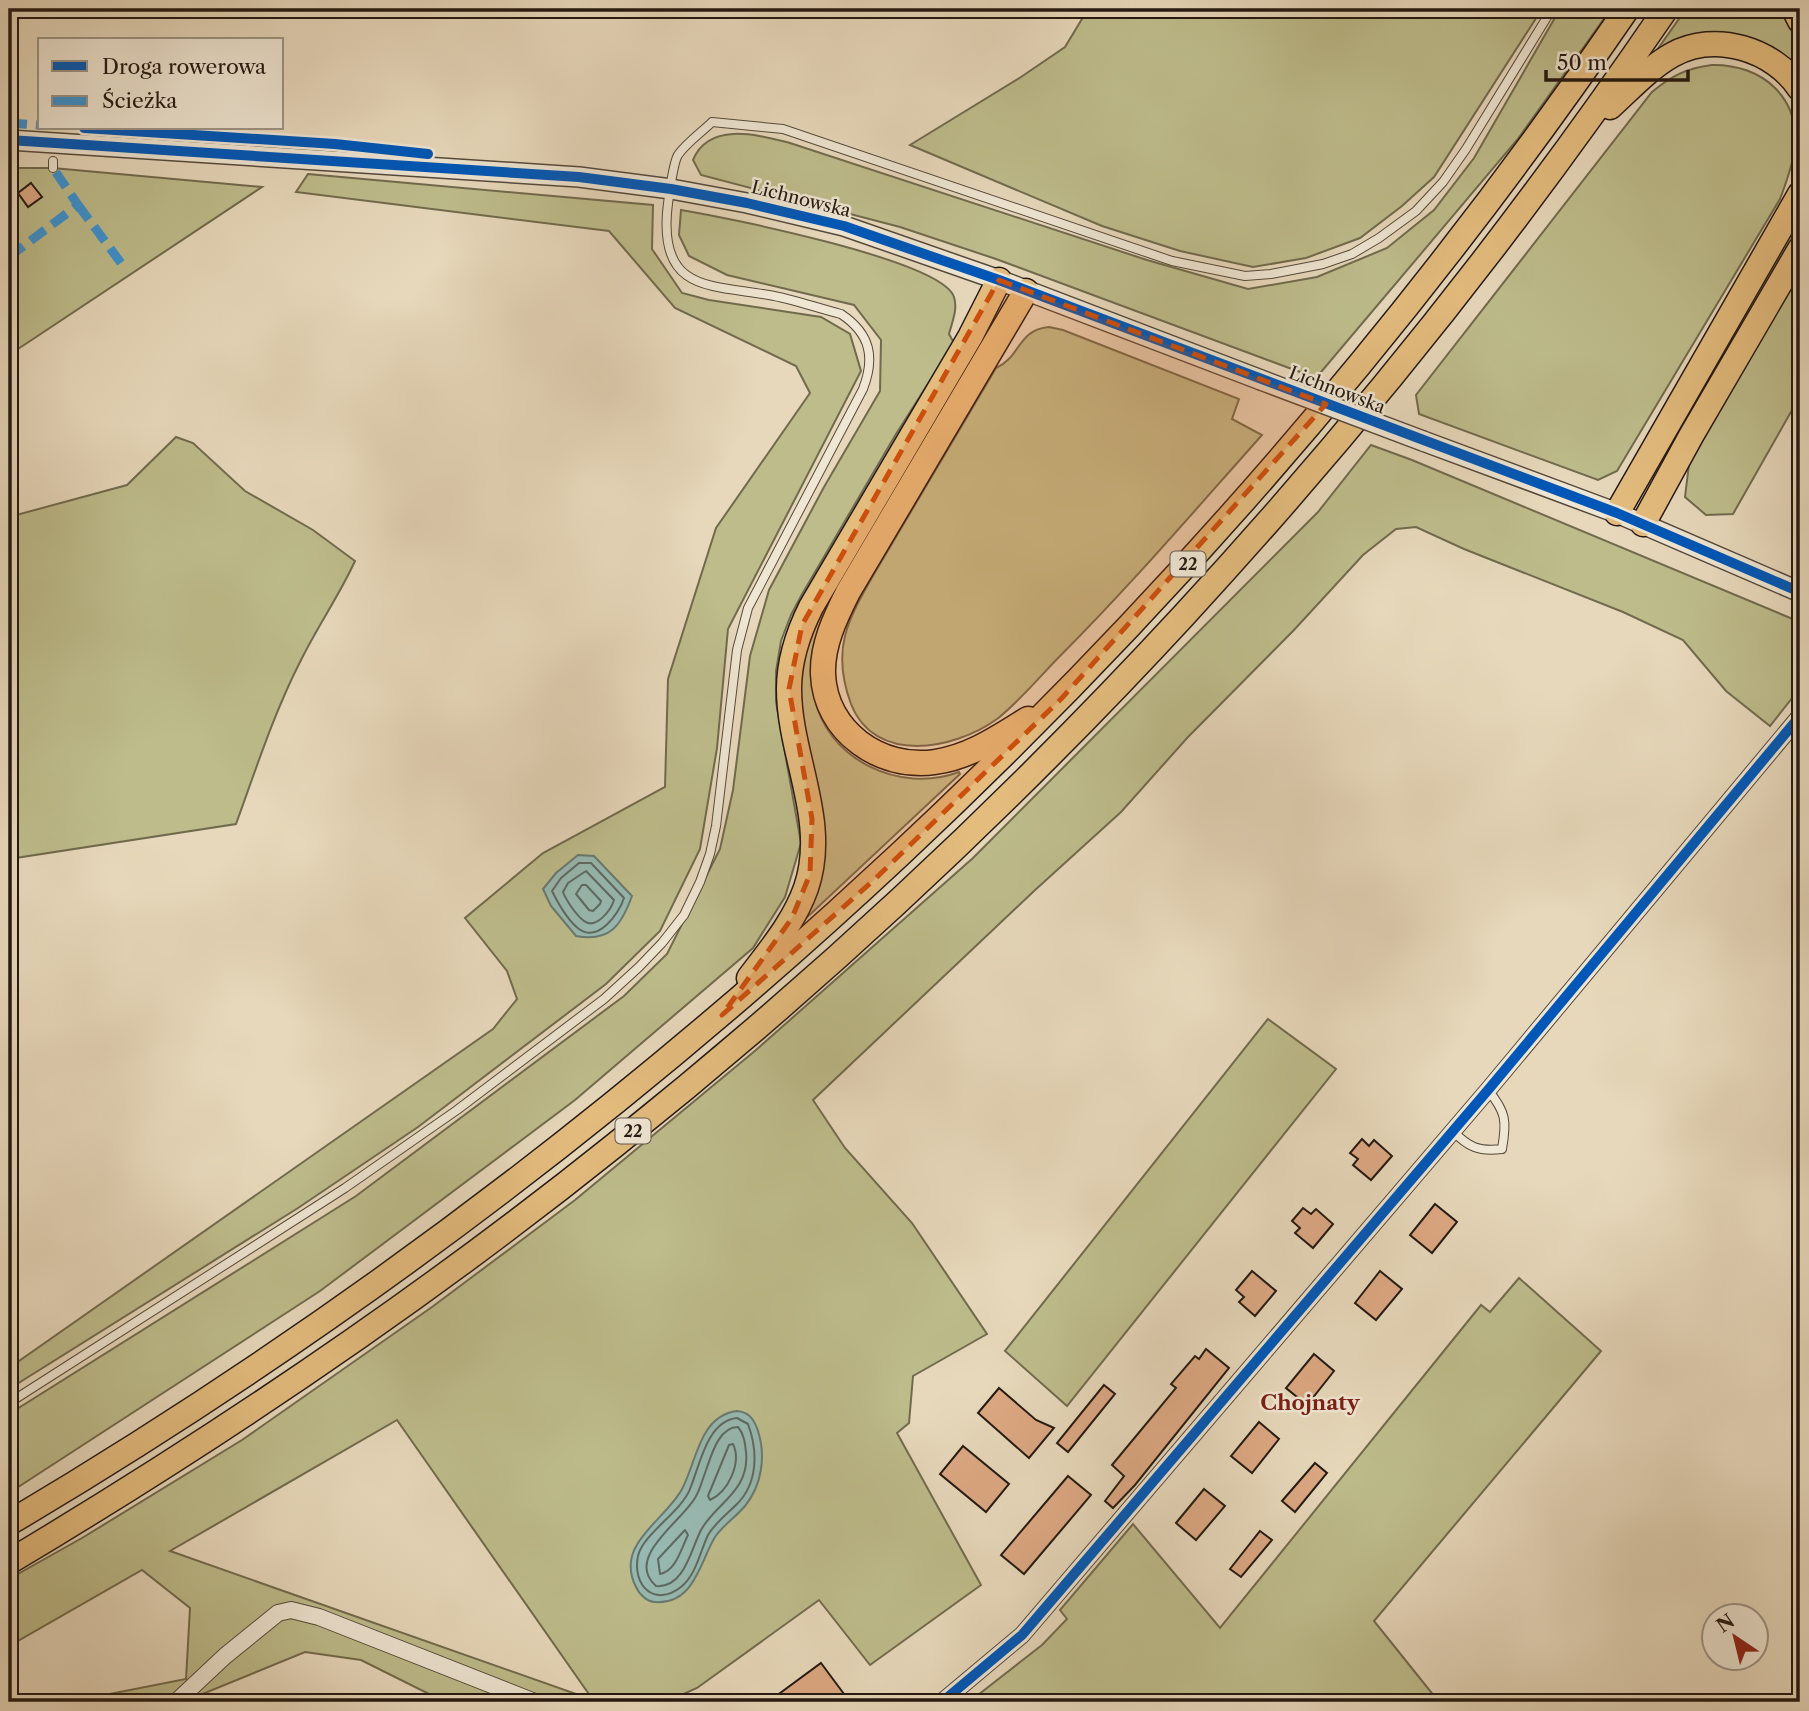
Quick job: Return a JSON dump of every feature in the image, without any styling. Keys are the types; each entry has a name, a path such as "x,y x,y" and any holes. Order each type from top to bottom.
{"main road":[{"name":"22","path":"9,1523 183,1416 379,1282 568,1141 722,1015 876,878 1061,699 1198,553 1348,379 1484,206 1627,9"},
{"name":"22","path":"9,1562 210,1438 469,1258 712,1066 894,906 1079,727 1249,545 1344,435 1430,331 1576,138 1667,9"},
{"path":"1794,9 1800,21"},
{"path":"1576,138 1660,64 1672,55 1695,47 1721,44 1756,52 1776,64 1800,89"},
{"path":"1617,513 1800,194"},
{"path":"1643,524 1800,249"},
{"path":"722,1015 792,918 810,874 813,851 812,819 791,719 789,690 791,662 802,625 970,337 999,280"},
{"name":"22","path":"1026,290 848,592 827,641 823,675 830,705 847,732 865,748 893,761 916,764 946,760 979,748 1061,699"}],"street":[{"name":"Lichnowska","path":"9,140 579,177 671,189 747,203 844,226 1026,290 1617,513 1800,592"},
{"path":"942,1702 1022,1635 1488,1090 1800,716"},
{"path":"176,1702 225,1656 278,1613 291,1610 319,1617 535,1702"}],"lane":[{"path":"9,1403 345,1188 457,1111 604,999 639,967 684,915 700,882 716,826 740,629 757,588 863,389 871,365 870,351 863,336 850,320 841,314 771,296 703,286 677,266 668,249 666,228 677,156 712,122 783,129 1018,211 1172,261 1245,276 1300,270 1361,249 1402,223 1431,197 1466,149 1552,9"},
{"path":"1452,1131 1466,1144 1485,1151 1502,1149 1507,1125 1498,1102 1488,1090"}],"highlighted area":[{"path":"999,280 1326,404 1061,699 876,878 722,1015 792,918 810,874 812,819 789,689 802,625"}],"shaded area":[{"path":"1088,9 1542,9 1434,177 1402,206 1360,238 1306,258 1253,267 1180,251 1102,226 910,145 1065,47"},
{"path":"1560,9 1611,9 1517,140 1316,378 996,259 900,227 701,175 693,160 700,148 722,135 764,137 790,143 1147,260 1248,289 1317,277 1387,248 1434,210 1474,158"},
{"path":"1686,9 1782,9 1800,40 1800,76 1784,58 1657,50"},
{"path":"1712,65 1730,66 1762,78 1785,100 1792,115 1795,132 1792,163 1780,199 1617,471 1598,480 1419,414 1416,395 1652,92 1680,74"},
{"path":"9,168 53,168 262,187 9,355"},
{"path":"308,174 653,205 652,249 682,293 709,300 821,317 850,334 861,371 728,629 717,748 700,849 660,931 606,984 418,1127 298,1208 9,1389 9,1368 493,1029 517,999 507,971 465,918 543,853 665,787 668,679 716,528 810,393 796,366 675,308 609,231 296,192"},
{"path":"681,210 783,231 873,255 941,283 954,297 955,302 949,334 954,343 896,434 801,596 781,641 776,671 776,702 801,843 785,897 753,948 575,1100 320,1291 9,1493 9,1414 356,1196 624,996 667,954 720,849 733,790 750,656 769,590 824,487 880,391 881,340 854,305 727,275 689,256 679,235"},
{"path":"1800,212 1800,235 1684,432 1680,427"},
{"path":"1800,272 1800,396 1733,514 1706,515 1685,497 1689,464"},
{"path":"1049,327 1063,330 1239,399 1232,419 1262,435 1113,602 997,719 979,730 938,744 896,744 878,736 862,723 851,704 842,668 842,652 850,622 874,574 996,368 1010,357 1031,333"},
{"path":"956,380 958,383 845,583 814,695 821,718 833,738 850,754 869,766 890,774 913,778 960,774 801,923 805,748 799,670 815,618"},
{"path":"176,437 193,443 245,491 313,530 355,561 291,681 236,824 9,859 9,517 127,485"},
{"path":"1371,445 1800,622 1800,688 1770,726 1726,691 1683,640 1623,612 1464,549 1416,527 1396,529 1363,555 1294,630 1188,737 1121,812 813,1100 845,1148 912,1223 987,1334 913,1376 909,1423 897,1433 981,1585 870,1665 819,1600 697,1688 666,1702 445,1702 361,1660 305,1652 183,1702 69,1702 186,1679 190,1608 142,1570 9,1646 9,1579 82,1538 242,1440 432,1307 575,1200 756,1050 973,858 1318,512","holes":["397,1420 593,1700 170,1551"]},
{"path":"1268,1019 1336,1069 1067,1406 1005,1351"},
{"path":"1519,1278 1601,1351 1374,1621 1439,1702 969,1702 1042,1645 1067,1619 1060,1610 1133,1524 1220,1628 1481,1305 1490,1312"}],"water":[{"path":"578,855 594,856 632,896 623,916 613,930 606,934 576,936 551,906 543,889 556,873"},
{"path":"737,1411 745,1413 753,1420 762,1450 759,1480 751,1498 715,1537 687,1589 679,1597 668,1601 649,1601 637,1590 631,1572 636,1546 682,1489 707,1430 714,1421"}],"building":[{"path":"31,183 42,197 28,207 18,193"},
{"path":"1362,1139 1369,1146 1374,1140 1392,1156 1371,1180 1353,1165 1358,1159 1350,1153"},
{"path":"1435,1204 1457,1222 1432,1253 1410,1235"},
{"path":"1303,1208 1311,1214 1316,1209 1333,1224 1313,1248 1295,1233 1300,1228 1292,1221"},
{"path":"1252,1271 1276,1291 1255,1316 1239,1302 1244,1297 1236,1290"},
{"path":"1380,1271 1402,1289 1376,1320 1355,1303"},
{"path":"1206,1349 1229,1368 1135,1485 1113,1508 1105,1501 1124,1476 1112,1465 1176,1388 1171,1384 1195,1356 1199,1359"},
{"path":"1314,1354 1334,1371 1307,1405 1286,1388"},
{"path":"1104,1385 1115,1394 1068,1452 1057,1443"},
{"path":"999,1388 1036,1420 1054,1428 1029,1458 978,1413"},
{"path":"1259,1422 1279,1439 1252,1473 1231,1456"},
{"path":"963,1446 1009,1484 986,1512 940,1474"},
{"path":"1315,1463 1327,1473 1295,1512 1282,1501"},
{"path":"1068,1476 1091,1495 1024,1574 1001,1555"},
{"path":"1204,1489 1225,1506 1196,1540 1176,1523"},
{"path":"1260,1531 1272,1540 1241,1577 1230,1569"},
{"path":"821,1663 844,1694 834,1702 768,1702"}],"marked path":[{"path":"9,123 38,125"},
{"path":"9,257 78,205 53,168"},
{"path":"78,205 124,267"}],"cycle path":[{"path":"115,130 335,144 428,154"},
{"path":"9,140 579,177 671,189 747,203 844,226 999,280 1617,513 1800,592"},
{"path":"942,1702 1022,1635 1488,1090 1800,716"}],"district":[{"name":"Chojnaty","path":"1310,1402"}]}
